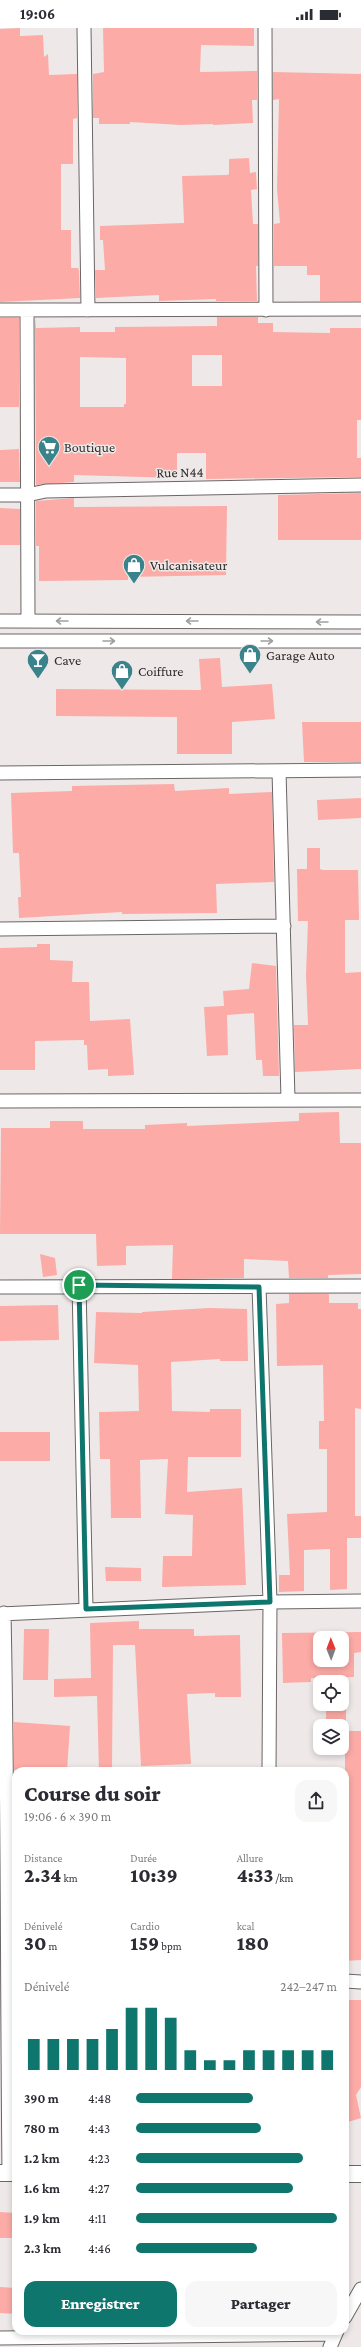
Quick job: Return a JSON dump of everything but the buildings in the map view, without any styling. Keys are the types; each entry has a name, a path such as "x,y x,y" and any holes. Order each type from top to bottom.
{"street":[{"path":"84,28 88,310"},
{"path":"265,28 266,310"},
{"path":"0,310 361,309"},
{"path":"27,310 28,621"},
{"name":"Rue N44","path":"0,495 27,495 46,491 361,484"},
{"path":"0,621 361,622"},
{"path":"0,641 361,641"},
{"path":"0,773 361,770"},
{"path":"280,771 288,1099"},
{"path":"0,929 284,926"},
{"path":"0,1101 288,1099 361,1100"},
{"path":"0,1287 79,1285 259,1287 361,1286"},
{"path":"79,1285 86,1609"},
{"path":"259,1287 270,1602 269,1767"},
{"path":"8,2173 11,1984 8,1794 2,1614 86,1609 270,1602 361,1601"},
{"path":"349,1982 361,1982"},
{"path":"349,2174 361,2174"},
{"path":"349,2310 361,2289"},
{"path":"0,2338 202,2335"},
{"path":"330,2347 335,2335"}],"place":[{"name":"Boutique","path":"49,466"},
{"name":"Vulcanisateur","path":"134,584"},
{"name":"Garage Auto","path":"250,674"},
{"name":"Cave","path":"38,680"},
{"name":"Coiffure","path":"122,690"}],"route":[{"path":"79,1285 259,1287 270,1602 86,1609 79,1285"}]}
